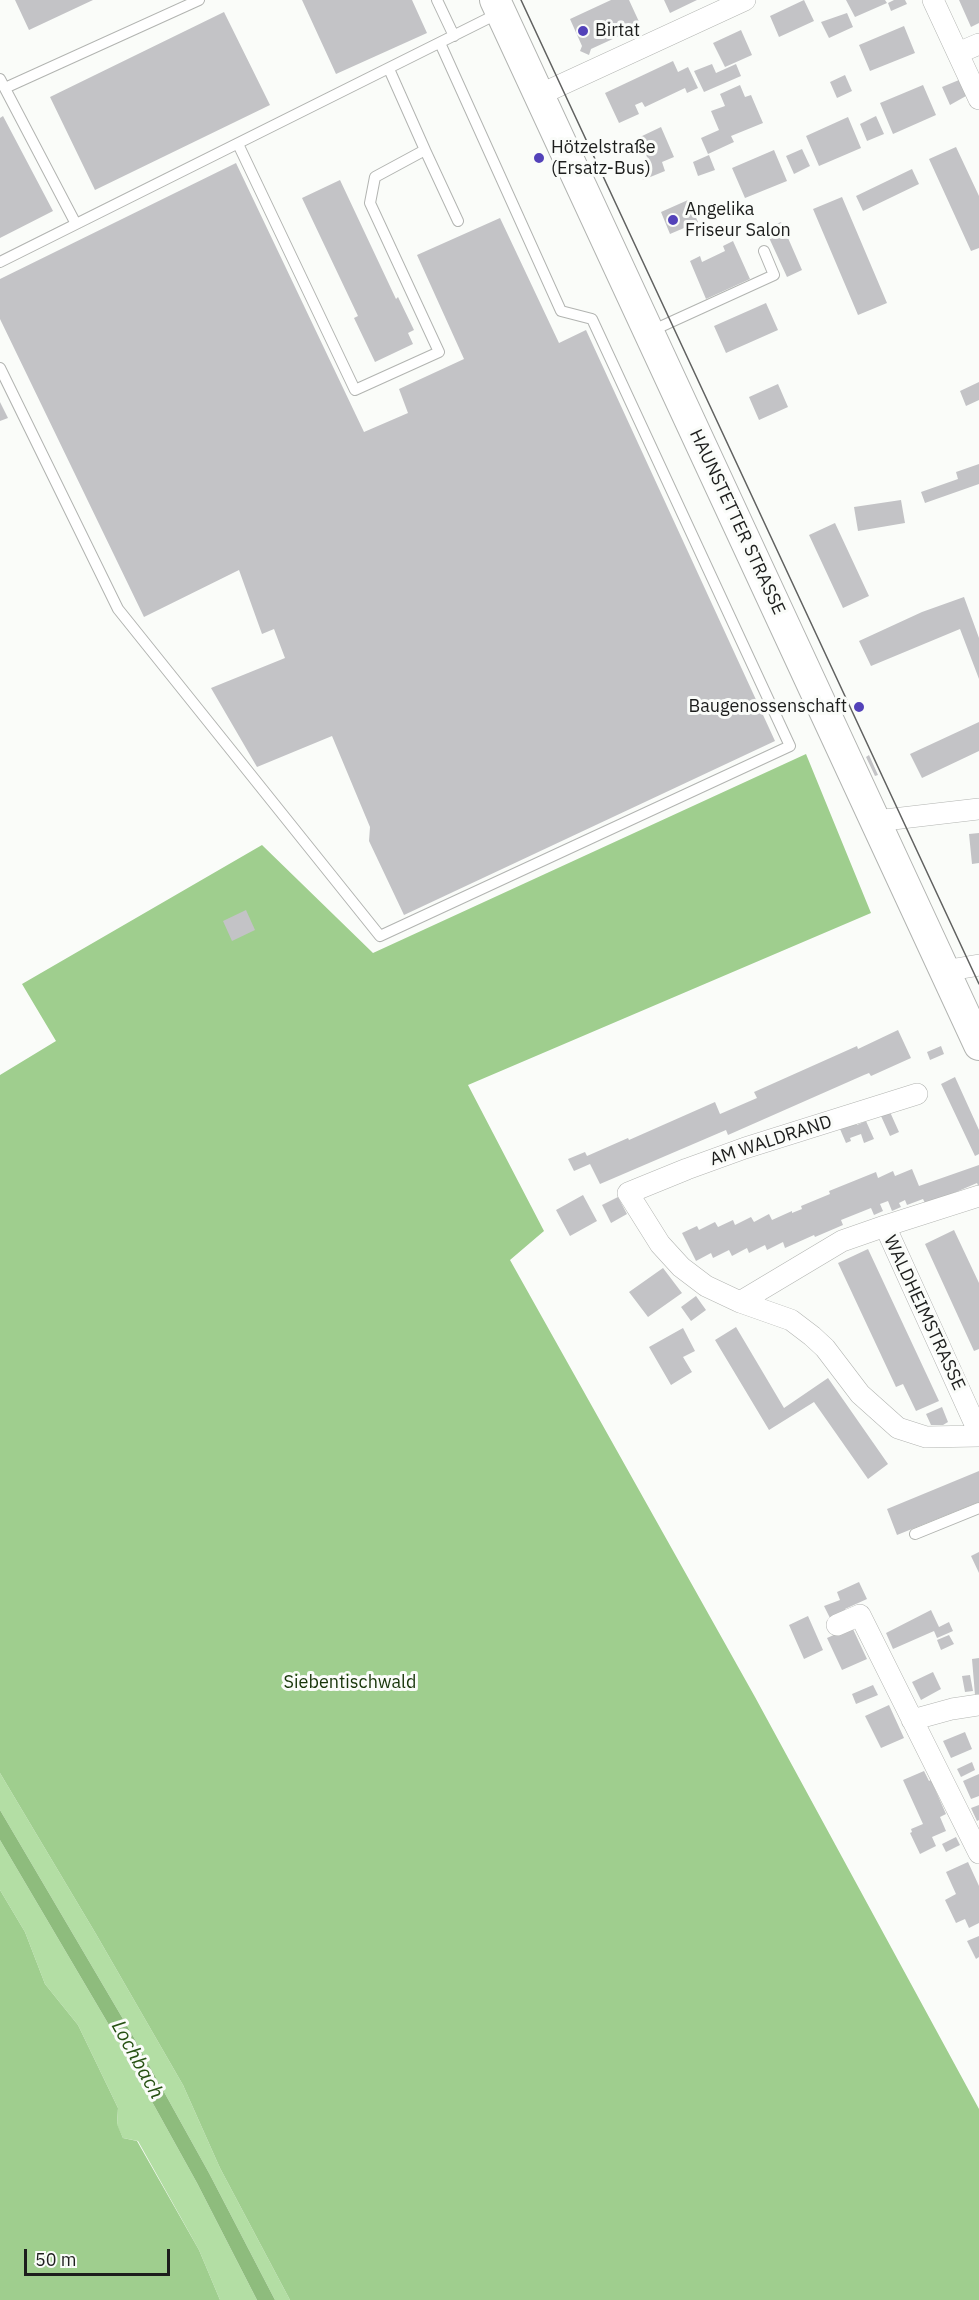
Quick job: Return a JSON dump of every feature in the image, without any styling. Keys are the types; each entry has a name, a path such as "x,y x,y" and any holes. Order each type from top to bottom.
{"main road":[{"name":"HAUNSTETTER STRASSE","path":"498,6 979,1045"}],"street":[{"path":"539,95 745,0"},
{"path":"933,0 979,99"},
{"path":"958,53 979,44"},
{"path":"876,821 979,809"},
{"path":"944,971 979,965"},
{"name":"AM WALDRAND","path":"740,1302 706,1286 681,1267 660,1244 628,1193 745,1148 916,1094"},
{"name":"WALDHEIMSTRASSE","path":"740,1302 842,1241 979,1196"},
{"name":"WALDHEIMSTRASSE","path":"885,1226 979,1435"},
{"path":"740,1302 791,1320 812,1336 832,1356 860,1394 898,1428 926,1437 979,1435"},
{"path":"837,1625 860,1615 979,1853"},
{"path":"912,1720 952,1709 979,1705"}],"lane":[{"path":"76,224 2,84 199,0"},
{"path":"437,0 453,36"},
{"path":"0,262 440,43 498,6"},
{"path":"0,368 118,609 380,936 790,746 592,319 561,311 440,43"},
{"path":"389,69 458,221"},
{"path":"238,144 355,390 439,352 370,203 375,177 425,150"},
{"path":"649,332 774,276 764,251"},
{"path":"915,1534 979,1508"}],"shaded area":[{"path":"0,1773 183,2085 220,2168 290,2300 275,2300 209,2173 133,2036 0,1810"},
{"path":"0,1840 119,2042 197,2183 257,2300 220,2300 199,2250 138,2141 123,2138 117,2125 118,2108 78,2025 45,1984 25,1932 0,1890"}],"green space":[{"name":"Siebentischwald","path":"806,754 871,913 468,1085 544,1231 510,1260 755,1697 979,2109 979,2300 290,2300 220,2168 183,2085 0,1773 0,1075 56,1041 22,984 262,845 373,953"},
{"path":"0,1890 25,1932 45,1984 78,2025 118,2108 117,2124 123,2138 137,2141 199,2250 220,2300 0,2300"}],"water":[{"name":"Lochbach","path":"0,1810 133,2036 209,2173 275,2300 257,2300 197,2183 119,2042 0,1840"}],"building":[{"path":"15,0 93,0 29,30"},
{"path":"302,0 412,0 427,33 336,74"},
{"path":"611,0 629,0 641,26 591,49 589,55 580,51 582,46 570,19"},
{"path":"664,0 697,0 670,13"},
{"path":"804,0 814,21 779,37 770,16"},
{"path":"846,0 885,0 887,3 855,17"},
{"path":"894,0 905,0 907,4 891,11 888,3"},
{"path":"959,0 979,0 979,23 971,27"},
{"path":"224,12 270,105 95,190 50,97"},
{"path":"847,13 853,27 829,38 821,22"},
{"path":"904,26 915,53 870,71 859,45"},
{"path":"741,30 752,55 725,67 713,43"},
{"path":"673,61 678,72 688,67 698,88 687,93 685,88 645,107 642,102 635,105 639,114 619,123 605,93"},
{"path":"712,64 716,73 736,64 741,76 704,92 694,71"},
{"path":"845,75 852,91 837,98 830,82"},
{"path":"959,80 966,96 950,105 942,87"},
{"path":"740,85 745,97 751,95 763,123 731,136 734,142 708,154 701,138 719,130 711,111 725,106 720,94"},
{"path":"923,85 936,115 893,134 880,103"},
{"path":"3,116 53,211 0,238 0,118"},
{"path":"876,116 884,134 867,141 860,124"},
{"path":"848,117 861,148 819,166 806,136"},
{"path":"661,127 674,157 662,162 665,171 643,180 637,164 648,160 640,137"},
{"path":"956,147 979,196 979,248 971,251 929,159"},
{"path":"802,149 810,166 794,174 786,156"},
{"path":"774,150 787,181 745,198 732,168"},
{"path":"709,155 715,170 698,176 693,162"},
{"path":"236,163 364,432 408,413 399,389 464,359 417,255 500,218 559,343 586,330 775,741 404,915 369,841 370,827 332,736 257,767 211,688 285,658 274,629 262,634 239,570 144,617 0,319 0,279"},
{"path":"912,169 919,184 863,211 856,196"},
{"path":"340,180 396,299 398,297 414,330 408,333 413,344 375,362 354,318 358,316 302,198"},
{"path":"842,197 887,303 858,315 813,209"},
{"path":"688,200 698,222 670,234 661,212"},
{"path":"748,203 751,211 733,218 730,210"},
{"path":"781,222 802,270 787,277 765,229"},
{"path":"733,241 750,279 706,299 690,261 700,256 702,262 725,251 723,246"},
{"path":"766,303 778,330 726,353 714,326"},
{"path":"979,382 979,400 966,406 960,391"},
{"path":"778,384 788,407 759,420 749,397"},
{"path":"0,402 8,418 0,421"},
{"path":"979,464 979,484 925,503 921,492 958,479 956,472"},
{"path":"901,500 905,523 858,531 854,507"},
{"path":"835,523 869,596 843,608 809,535"},
{"path":"964,597 979,638 979,679 960,629 871,666 859,641 922,612"},
{"path":"979,722 979,751 922,778 910,754"},
{"path":"869,755 878,775 875,776 866,757"},
{"path":"979,833 979,863 972,864 969,834"},
{"path":"246,910 255,930 232,941 223,921"},
{"path":"898,1030 911,1058 871,1076 869,1073 864,1075 728,1135 726,1130 600,1184 590,1164 574,1171 568,1159 585,1152 587,1156 628,1138 629,1140 715,1102 720,1114 757,1098 754,1092"},
{"path":"941,1046 944,1054 930,1060 927,1052"},
{"path":"955,1077 979,1130 979,1154 975,1156 941,1084"},
{"path":"890,1112 899,1132 890,1136 881,1116"},
{"path":"866,1121 874,1139 864,1143 861,1134 850,1138 851,1141 846,1143 840,1129"},
{"path":"979,1165 979,1188 977,1183 926,1205 923,1199 907,1205 905,1200 899,1203 901,1207 892,1211 888,1201 880,1204 883,1211 874,1215 871,1208 841,1220 843,1225 785,1248 783,1242 767,1250 765,1245 749,1253 747,1248 732,1256 729,1250 713,1258 711,1253 696,1261 682,1233 697,1226 699,1230 715,1222 718,1227 733,1220 735,1225 751,1217 754,1222 769,1214 772,1220 802,1209 801,1206 830,1194 829,1191 876,1172 878,1178 893,1171 895,1176 912,1169 919,1186"},
{"path":"583,1195 597,1221 570,1236 556,1210"},
{"path":"618,1197 627,1214 611,1223 602,1205"},
{"path":"954,1230 979,1283 979,1349 974,1351 925,1244"},
{"path":"868,1249 939,1401 916,1411 903,1384 896,1387 838,1263"},
{"path":"663,1268 682,1293 648,1317 629,1292"},
{"path":"696,1296 706,1310 691,1321 681,1307"},
{"path":"736,1327 784,1408 828,1378 888,1464 868,1479 814,1402 769,1430 715,1340"},
{"path":"683,1328 695,1351 683,1357 692,1372 671,1385 649,1347"},
{"path":"942,1407 948,1422 943,1425 931,1425 926,1414"},
{"path":"979,1471 979,1502 897,1535 887,1509"},
{"path":"979,1552 979,1573 971,1556"},
{"path":"859,1582 867,1599 845,1609 846,1613 831,1620 824,1606 840,1600 837,1592"},
{"path":"931,1610 939,1627 949,1622 953,1631 937,1638 934,1631 893,1649 886,1633"},
{"path":"808,1616 823,1650 804,1659 789,1625"},
{"path":"852,1627 867,1659 842,1670 827,1638"},
{"path":"949,1635 954,1644 941,1650 937,1640"},
{"path":"979,1658 979,1694 975,1695 972,1659"},
{"path":"933,1672 941,1689 921,1700 912,1682"},
{"path":"970,1675 973,1691 965,1692 962,1676"},
{"path":"873,1685 878,1695 856,1704 852,1694"},
{"path":"889,1705 904,1738 881,1748 865,1716"},
{"path":"965,1732 972,1749 951,1758 943,1741"},
{"path":"972,1762 975,1770 961,1777 957,1769"},
{"path":"924,1771 929,1781 931,1780 946,1814 940,1817 946,1831 932,1837 936,1846 920,1854 910,1833 911,1829 923,1824 903,1780"},
{"path":"979,1774 979,1796 971,1799 963,1781"},
{"path":"979,1805 979,1820 977,1821 971,1808"},
{"path":"956,1837 960,1845 946,1852 942,1844"},
{"path":"968,1862 979,1886 979,1923 969,1928 965,1919 956,1923 945,1900 956,1894 946,1872"},
{"path":"979,1936 979,1957 976,1959 967,1941"}],"tram line":[{"path":"521,0 979,984"}],"place":[{"name":"Birtat","path":"583,31"},
{"name":"Hötzelstraße (Ersatz-Bus)","path":"539,158"},
{"name":"Angelika Friseur Salon","path":"673,220"},
{"name":"Baugenossenschaft","path":"859,707"}]}
